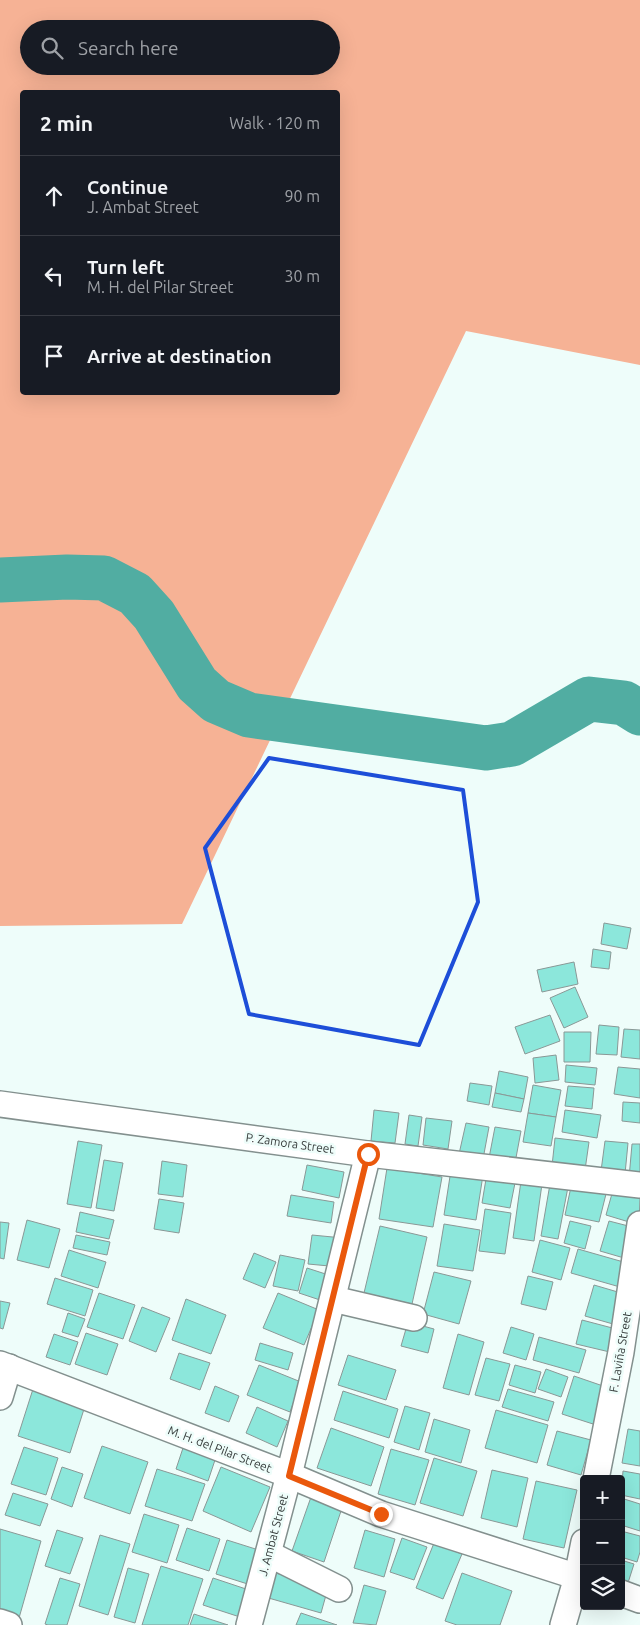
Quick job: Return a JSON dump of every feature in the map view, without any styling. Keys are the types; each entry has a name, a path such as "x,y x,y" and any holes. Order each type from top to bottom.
{"street":[{"name":"P. Zamora Street","path":"0,1104 368,1154 640,1184"},
{"name":"J. Ambat Street","path":"249,1625 289,1476 368,1154"},
{"name":"F. Laviña Street","path":"597,1475 621,1352 640,1224"},
{"path":"333,1299 414,1318"},
{"path":"0,1397 5,1365"},
{"name":"M. H. del Pilar Street","path":"5,1365 381,1514 580,1578"},
{"path":"269,1554 338,1589"},
{"path":"563,1625 580,1578"},
{"path":"625,1594 640,1600"},
{"path":"0,1622 9,1625"}],"highlighted area":[{"path":"269,758 463,790 478,902 419,1045 249,1014 205,848"}],"shaded area":[{"path":"0,0 640,0 640,365 466,331 182,924 0,926"}],"building":[{"path":"604,923 631,928 627,949 601,944"},
{"path":"593,949 611,952 609,969 591,967"},
{"path":"574,962 578,984 542,992 537,970"},
{"path":"575,987 588,1017 564,1028 550,998"},
{"path":"550,1015 560,1041 525,1054 515,1027"},
{"path":"599,1025 619,1027 617,1055 596,1054"},
{"path":"624,1029 640,1030 640,1059 621,1057"},
{"path":"564,1032 591,1032 590,1062 564,1062"},
{"path":"556,1055 559,1080 535,1083 533,1058"},
{"path":"566,1065 597,1068 595,1085 565,1082"},
{"path":"618,1067 640,1069 640,1098 614,1094"},
{"path":"499,1071 528,1077 524,1099 495,1093"},
{"path":"470,1083 492,1086 489,1105 467,1101"},
{"path":"533,1085 561,1090 556,1117 528,1113"},
{"path":"568,1086 594,1088 592,1109 565,1106"},
{"path":"495,1093 524,1099 521,1112 492,1107"},
{"path":"623,1102 640,1103 640,1123 622,1121"},
{"path":"374,1110 399,1113 395,1143 371,1141"},
{"path":"565,1110 601,1115 597,1138 562,1132"},
{"path":"528,1113 556,1117 551,1146 523,1142"},
{"path":"409,1115 422,1117 418,1146 405,1144"},
{"path":"426,1118 452,1121 448,1149 423,1145"},
{"path":"466,1123 489,1127 483,1159 459,1154"},
{"path":"495,1127 521,1131 515,1163 489,1158"},
{"path":"555,1138 589,1142 585,1170 552,1166"},
{"path":"78,1141 102,1145 91,1208 67,1204"},
{"path":"605,1141 628,1143 625,1174 601,1171"},
{"path":"632,1144 640,1144 640,1179 629,1178"},
{"path":"104,1160 123,1163 114,1211 96,1208"},
{"path":"162,1161 187,1165 183,1197 158,1194"},
{"path":"307,1165 344,1172 339,1198 302,1190"},
{"path":"387,1168 442,1177 433,1227 379,1219"},
{"path":"451,1170 483,1175 476,1220 444,1215"},
{"path":"487,1173 516,1178 510,1208 482,1203"},
{"path":"521,1181 542,1184 534,1241 513,1238"},
{"path":"572,1182 607,1190 599,1222 565,1215"},
{"path":"550,1184 568,1187 558,1239 541,1236"},
{"path":"613,1190 640,1197 639,1225 606,1215"},
{"path":"291,1195 334,1202 331,1223 287,1216"},
{"path":"159,1199 184,1203 179,1233 154,1229"},
{"path":"485,1209 511,1213 505,1254 479,1251"},
{"path":"80,1212 114,1220 109,1239 76,1232"},
{"path":"27,1220 60,1229 49,1268 17,1260"},
{"path":"570,1221 591,1226 585,1249 564,1243"},
{"path":"609,1221 640,1229 631,1260 600,1251"},
{"path":"0,1222 9,1223 4,1259 0,1258"},
{"path":"444,1224 480,1230 473,1271 437,1266"},
{"path":"380,1226 427,1237 412,1304 364,1293"},
{"path":"76,1235 110,1242 107,1255 73,1248"},
{"path":"312,1235 343,1238 340,1267 308,1264"},
{"path":"540,1240 570,1248 561,1280 532,1272"},
{"path":"578,1249 634,1265 627,1289 571,1273"},
{"path":"69,1250 106,1262 98,1288 61,1276"},
{"path":"254,1253 276,1262 265,1288 243,1279"},
{"path":"280,1255 305,1260 298,1291 273,1286"},
{"path":"307,1268 338,1278 329,1303 299,1293"},
{"path":"434,1272 471,1281 459,1324 423,1314"},
{"path":"528,1276 553,1282 546,1310 521,1304"},
{"path":"55,1278 93,1290 85,1316 47,1304"},
{"path":"594,1285 628,1295 620,1326 585,1316"},
{"path":"99,1293 135,1305 123,1339 87,1327"},
{"path":"278,1293 319,1310 304,1345 263,1328"},
{"path":"186,1299 226,1315 211,1354 172,1340"},
{"path":"0,1301 10,1303 3,1329 0,1328"},
{"path":"142,1307 170,1318 156,1352 129,1341"},
{"path":"68,1313 85,1319 78,1337 62,1332"},
{"path":"582,1320 620,1330 614,1353 576,1344"},
{"path":"408,1322 434,1329 428,1353 401,1346"},
{"path":"511,1327 534,1334 526,1360 503,1353"},
{"path":"86,1333 118,1344 107,1375 75,1364"},
{"path":"54,1334 78,1342 70,1365 46,1357"},
{"path":"458,1334 484,1342 469,1395 443,1388"},
{"path":"539,1337 586,1350 579,1373 533,1360"},
{"path":"260,1343 293,1353 288,1370 255,1360"},
{"path":"179,1353 210,1363 200,1390 170,1379"},
{"path":"348,1355 396,1370 386,1400 338,1385"},
{"path":"486,1358 510,1364 499,1401 475,1395"},
{"path":"259,1365 301,1382 290,1412 247,1395"},
{"path":"515,1365 541,1372 535,1393 509,1385"},
{"path":"546,1369 568,1377 561,1397 538,1389"},
{"path":"574,1376 606,1387 593,1424 562,1414"},
{"path":"215,1386 239,1396 229,1422 205,1413"},
{"path":"33,1389 85,1406 70,1453 18,1436"},
{"path":"508,1389 554,1402 548,1421 502,1407"},
{"path":"343,1391 398,1409 389,1438 334,1420"},
{"path":"405,1406 430,1413 419,1450 394,1442"},
{"path":"257,1407 288,1421 277,1447 246,1433"},
{"path":"496,1410 548,1425 537,1463 485,1448"},
{"path":"434,1419 470,1430 461,1463 425,1452"},
{"path":"331,1428 384,1447 371,1486 317,1468"},
{"path":"628,1429 640,1431 640,1466 622,1463"},
{"path":"557,1431 591,1440 581,1475 547,1465"},
{"path":"185,1442 217,1454 208,1481 176,1469"},
{"path":"102,1446 148,1462 130,1514 84,1498"},
{"path":"24,1447 58,1458 46,1495 11,1484"},
{"path":"391,1449 429,1460 415,1505 378,1494"},
{"path":"434,1458 477,1471 463,1516 420,1503"},
{"path":"62,1467 83,1474 72,1507 51,1499"},
{"path":"221,1467 270,1487 251,1532 203,1511"},
{"path":"157,1469 205,1484 192,1521 145,1506"},
{"path":"492,1470 528,1478 517,1527 481,1518"},
{"path":"623,1471 640,1474 640,1499 625,1496 625,1475 623,1475"},
{"path":"536,1481 577,1490 564,1548 523,1539"},
{"path":"13,1493 48,1504 40,1526 5,1515"},
{"path":"311,1497 342,1508 324,1562 292,1551"},
{"path":"625,1499 640,1504 640,1531 625,1526"},
{"path":"144,1514 179,1525 167,1563 132,1552"},
{"path":"187,1528 220,1539 209,1571 176,1560"},
{"path":"0,1529 41,1541 19,1618 0,1612"},
{"path":"57,1530 83,1538 70,1574 45,1566"},
{"path":"365,1530 395,1539 384,1577 354,1568"},
{"path":"625,1532 640,1536 640,1552 637,1562 625,1558"},
{"path":"100,1535 130,1544 108,1615 79,1606"},
{"path":"402,1538 427,1547 414,1580 390,1572"},
{"path":"227,1540 265,1552 254,1586 216,1574"},
{"path":"434,1543 462,1554 443,1599 416,1588"},
{"path":"625,1561 634,1564 627,1586 625,1585"},
{"path":"161,1566 203,1579 188,1625 142,1625"},
{"path":"128,1568 149,1574 135,1623 114,1617"},
{"path":"272,1572 328,1588 321,1613 265,1597"},
{"path":"462,1573 512,1591 500,1625 457,1625 445,1621"},
{"path":"60,1578 80,1584 67,1625 48,1625 45,1624"},
{"path":"213,1578 252,1591 243,1618 203,1605"},
{"path":"364,1585 386,1591 376,1625 353,1623"},
{"path":"301,1613 337,1625 296,1625"},
{"path":"194,1614 228,1625 190,1625"}],"waterway":[{"path":"0,580 67,577 104,578 135,594 154,615 197,684 216,701 249,715 486,748 512,744 589,699 624,703 640,713"}],"route":[{"path":"368,1154 289,1476 381,1514"}]}
